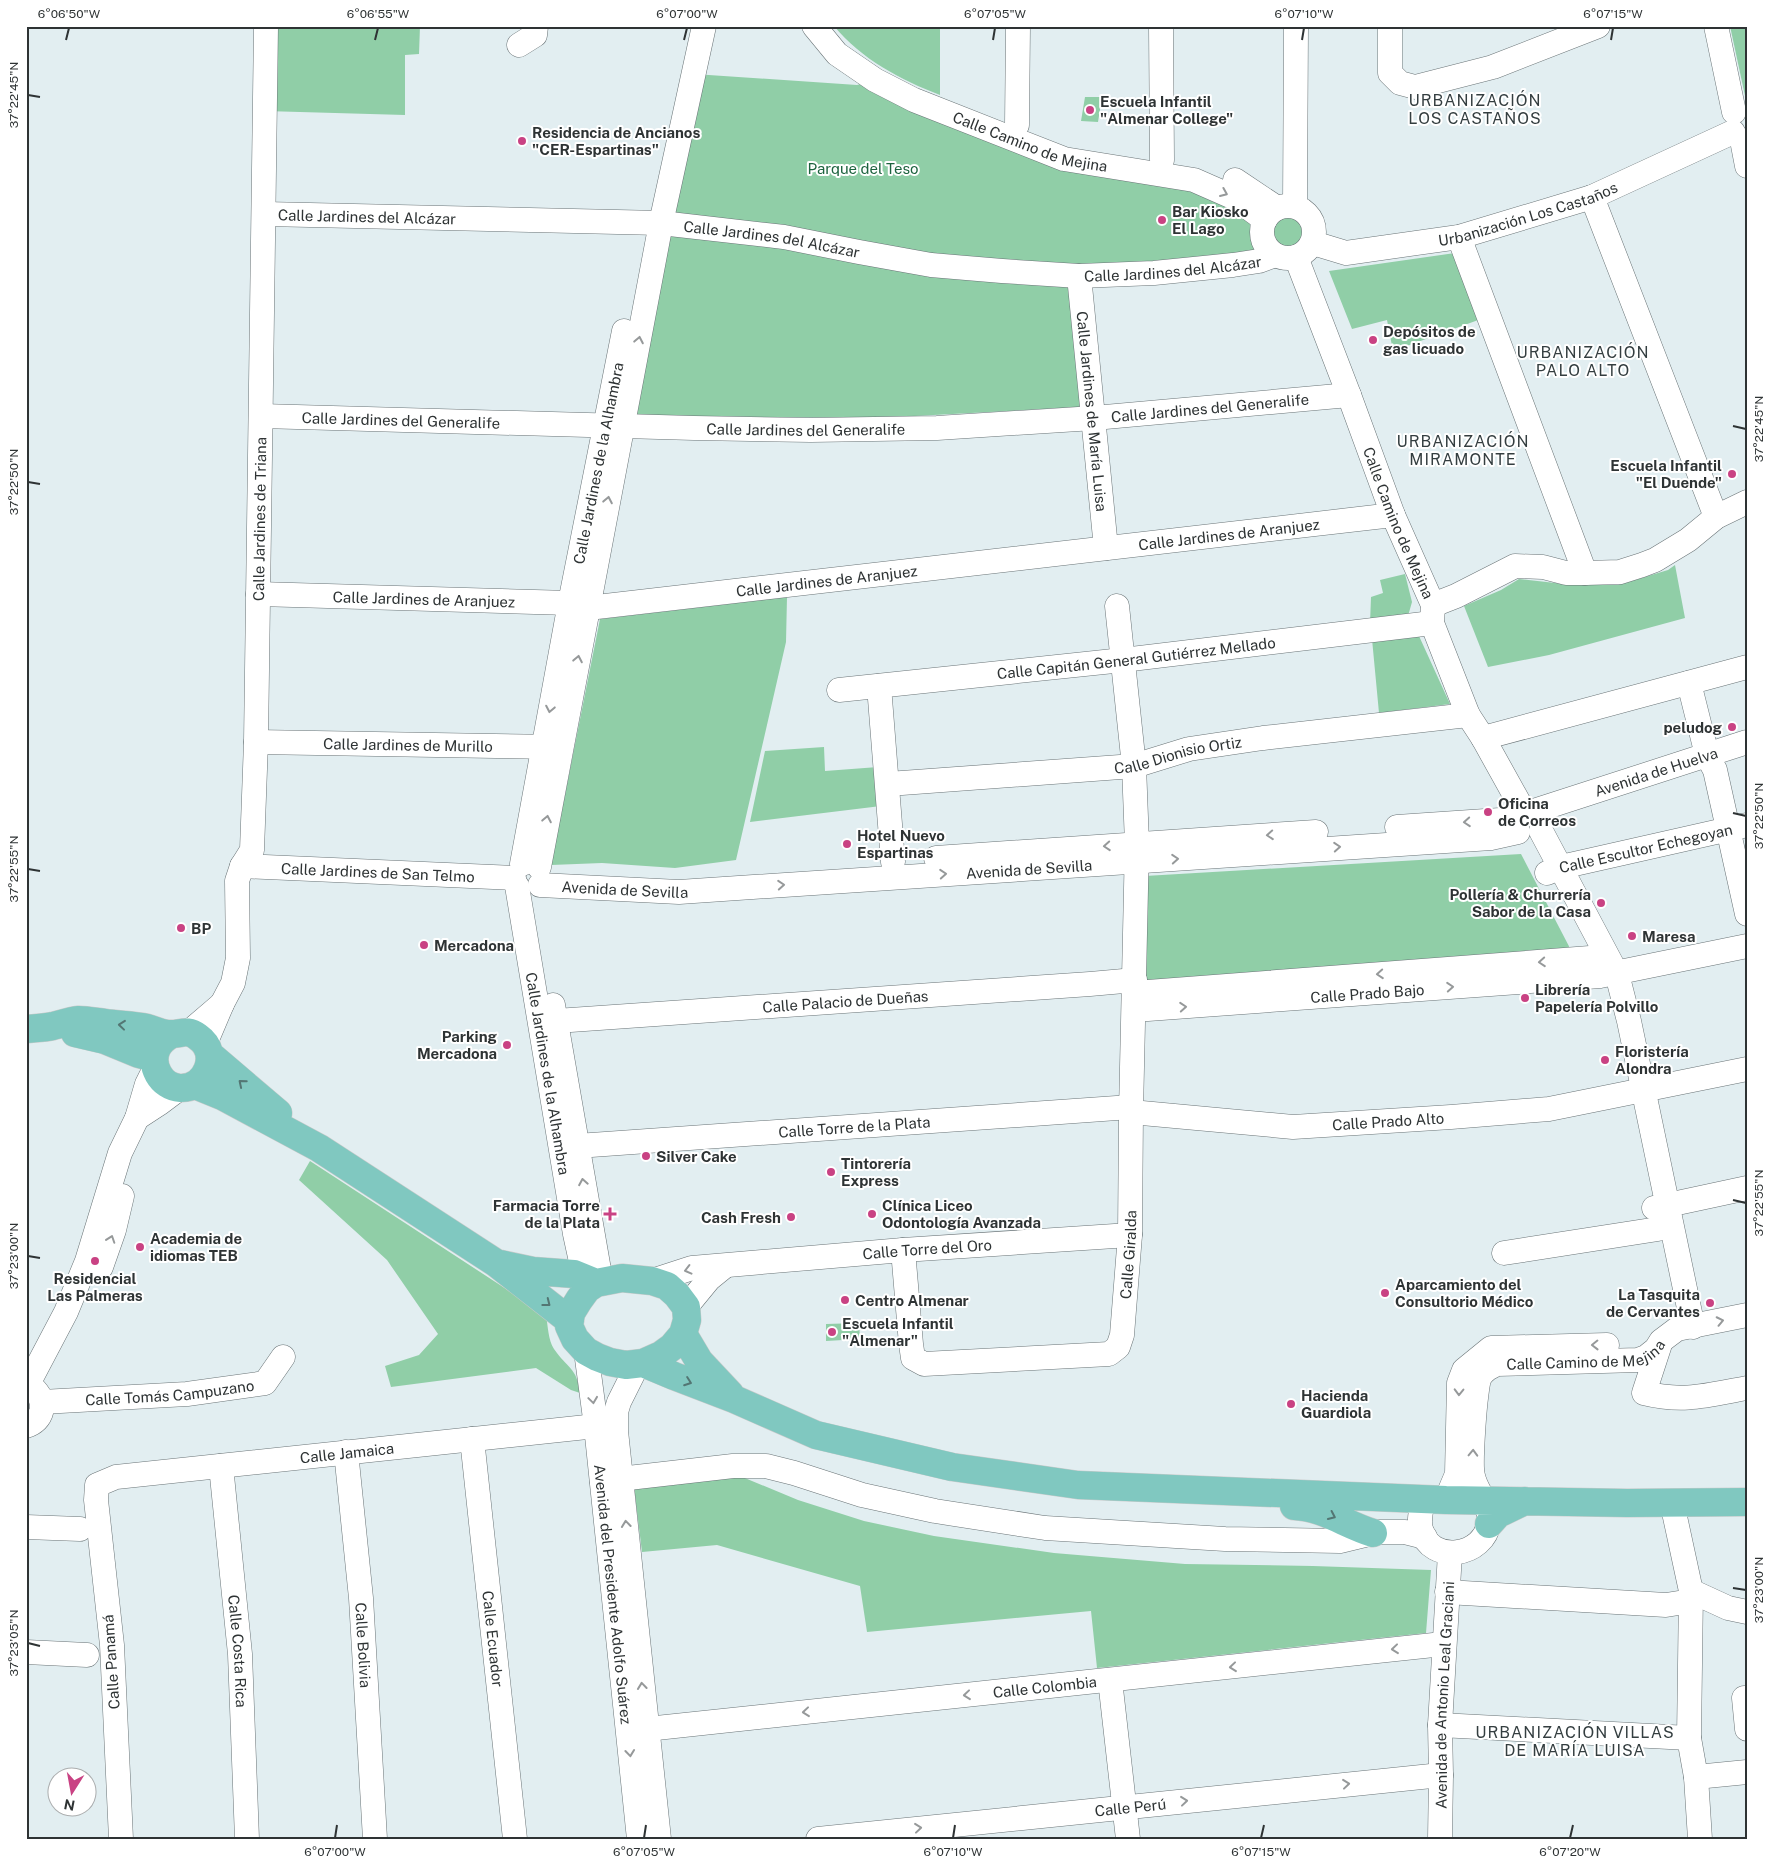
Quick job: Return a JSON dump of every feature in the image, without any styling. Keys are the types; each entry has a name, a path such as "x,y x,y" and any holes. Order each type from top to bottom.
{"main road":[{"path":"38,1028 79,1020 145,1028 193,1042 319,1148"},
{"path":"38,1028 105,1040 155,1063"},
{"path":"188,1086 207,1072 210,1064 193,1042 162,1040 156,1049 155,1063 161,1078 169,1085 188,1086 222,1096 319,1148 496,1263 570,1321"},
{"path":"496,1263 533,1271 574,1274 593,1283 622,1278 652,1281 667,1286 686,1307 687,1320 683,1334 672,1348 661,1355 641,1363 626,1365 610,1362 586,1352 575,1339 569,1326 571,1313 593,1283"},
{"path":"683,1334 699,1361 734,1399"},
{"path":"641,1363 734,1399 816,1435 952,1467 1078,1485 1434,1499 1498,1514 1526,1500 1672,1503 1747,1502"},
{"path":"1078,1485 1108,1497 1305,1507 1328,1514 1356,1528 1373,1533"}],"street":[{"name":"Calle Jardines de Triana","path":"193,1042 222,1004 233,982 238,958 237,881 242,866 252,850 256,742 266,26"},
{"path":"519,45 535,35 536,26"},
{"name":"Calle Jardines de la Alhambra","path":"688,26 688,65"},
{"name":"Calle Jardines de la Alhambra","path":"593,1283 575,1234 530,878 552,747 654,222 688,65 704,26"},
{"name":"Calle Camino de Mejina","path":"814,26 837,54 875,80 914,100 1064,159 1194,180 1234,198 1279,211"},
{"name":"Calle Camino de Mejina","path":"834,26 846,40 881,66 921,88 1066,145 1105,153 1201,166 1240,182 1279,211"},
{"path":"1017,126 1018,26"},
{"path":"1161,26 1162,160"},
{"path":"1279,211 1305,211 1312,220 1315,231 1295,251 1268,248 1263,239 1262,229 1279,211 1296,26"},
{"path":"1390,26 1390,73 1400,83 1415,87 1493,67 1598,26"},
{"path":"1716,26 1742,122"},
{"path":"1730,26 1747,166"},
{"name":"Urbanización Los Castaños","path":"1295,251 1346,253 1459,237 1592,197 1742,122"},
{"path":"1592,197 1716,518"},
{"name":"Calle Jardines del Alcázar","path":"264,214 654,222 784,237 931,264 1080,276 1154,273 1233,265 1259,261 1295,251"},
{"path":"1459,237 1585,573"},
{"name":"Calle Camino de Mejina","path":"1295,251 1432,614 1468,715 1483,738 1530,823 1628,1021 1636,1092 1660,1214 1677,1332 1656,1350 1638,1360 1480,1364 1464,1370 1459,1383 1456,1474 1434,1499"},
{"name":"Calle Jardines de María Luisa","path":"1080,276 1106,548"},
{"name":"Calle Jardines del Generalife","path":"261,416 811,430 937,428 1094,418 1350,395"},
{"path":"1432,614 1456,596 1515,566 1542,567 1566,573 1620,572 1655,560 1688,540 1716,518 1747,502"},
{"name":"Calle Jardines de Aranjuez","path":"258,594 579,605 1394,515"},
{"name":"Calle Giralda","path":"903,1250 913,1358 924,1364 1109,1354 1118,1347 1122,1335 1130,1235 1137,853 1134,766 1117,606"},
{"name":"Calle Capitán General Gutiérrez Mellado","path":"839,690 1123,660 1432,614"},
{"path":"1483,738 1747,667"},
{"path":"1689,683 1711,763 1737,827 1747,914"},
{"path":"879,686 894,862"},
{"name":"Calle Dionisio Ortiz","path":"888,784 1134,766 1189,749 1253,739 1468,715"},
{"name":"Calle Jardines de Murillo","path":"256,742 552,747"},
{"name":"Avenida de Huelva","path":"1530,823 1711,763 1747,742"},
{"name":"Avenida de Huelva","path":"1711,763 1747,760"},
{"name":"Avenida de Sevilla","path":"530,878 679,892 1137,853 1530,823"},
{"name":"Calle Escultor Echegoyan","path":"1554,870 1737,827"},
{"name":"Avenida de Sevilla","path":"530,878 679,877 894,862 1137,853"},
{"name":"Calle Jardines de San Telmo","path":"242,866 530,878"},
{"name":"Calle Jardines de la Alhambra","path":"530,878 597,1262 593,1283"},
{"name":"Calle Prado Bajo","path":"1135,994 1602,970 1656,964 1747,946"},
{"name":"Calle Palacio de Dueñas","path":"556,1021 1081,985 1135,994"},
{"path":"26,1426 36,1422 40,1416 34,1392 80,1317 102,1264 114,1230 122,1195 120,1153 137,1118 146,1084 155,1063"},
{"name":"Calle Prado Alto","path":"1131,1110 1293,1127 1451,1117 1549,1109 1747,1069"},
{"path":"137,1118 188,1086"},
{"name":"Calle Torre de la Plata","path":"577,1146 1131,1110"},
{"path":"1504,1253 1660,1214 1747,1188"},
{"path":"552,1272 568,1256 575,1234"},
{"name":"Calle Torre del Oro","path":"652,1281 692,1268 903,1250 1130,1235"},
{"path":"686,1307 709,1279 724,1266"},
{"path":"1747,1315 1677,1332 1644,1393 1666,1398 1694,1398 1747,1388"},
{"name":"Avenida del Presidente Adolfo Suárez","path":"586,1352 596,1426 612,1479 647,1729 658,1839"},
{"name":"Calle Tomás Campuzano","path":"34,1392 187,1394 265,1383 283,1357"},
{"name":"Avenida del Presidente Adolfo Suárez","path":"639,1839 612,1479 616,1412 641,1363"},
{"name":"Calle Camino de Mejina","path":"1480,1364 1475,1393 1473,1476 1486,1511"},
{"name":"Calle Jamaica","path":"97,1485 116,1477 596,1426"},
{"name":"Calle Ecuador","path":"472,1439 515,1839"},
{"name":"Calle Bolivia","path":"346,1452 361,1598 375,1839"},
{"name":"Calle Costa Rica","path":"221,1466 240,1654 247,1839"},
{"path":"612,1479 733,1466 766,1466 862,1495 935,1511 1045,1528 1225,1539 1340,1541 1373,1533 1405,1532 1425,1537"},
{"name":"Calle Panamá","path":"97,1485 96,1500 112,1645 121,1839"},
{"path":"1434,1499 1420,1528 1425,1537 1436,1548 1450,1553 1472,1548 1481,1541 1487,1532 1486,1511"},
{"path":"1672,1503 1692,1596 1689,1738 1696,1776 1700,1839"},
{"path":"26,1527 80,1529"},
{"name":"Avenida de Antonio Leal Graciani","path":"1440,1839 1440,1725 1443,1644 1450,1553"},
{"path":"1447,1592 1666,1606 1692,1596 1747,1612"},
{"name":"Calle Colombia","path":"647,1729 1443,1644"},
{"path":"27,1658 87,1655"},
{"path":"1110,1680 1128,1839"},
{"path":"1747,1698 1744,1698 1747,1729"},
{"path":"1440,1725 1689,1738"},
{"path":"1696,1776 1747,1772"},
{"name":"Calle Perú","path":"818,1839 1441,1775"}],"green space":[{"path":"266,26 420,26 419,54 405,55 405,115 265,111"},
{"path":"834,26 940,26 940,95 911,83 882,67 856,49"},
{"path":"1730,26 1747,26 1747,105"},
{"name":"Parque del Teso","path":"694,74 857,85 875,80 1064,159 1194,180 1262,229 1263,239 1268,248 1079,276 661,223"},
{"path":"1085,97 1102,97 1098,122 1081,121"},
{"path":"1298,212 1307,223 1309,236 1307,242 1298,251 1290,253 1281,252 1268,240 1267,231 1269,224 1272,217"},
{"path":"670,234 1072,282 1082,407 877,418 636,416"},
{"path":"1455,253 1481,319 1393,351 1387,320 1352,329 1329,271"},
{"path":"1675,565 1685,618 1549,655 1488,667 1464,606 1501,590 1519,579 1573,585 1618,585 1668,570"},
{"path":"1405,574 1412,602 1408,616 1370,624 1371,597 1383,593 1380,580"},
{"path":"787,597 786,642 736,860 675,868 602,863 551,865 600,619"},
{"path":"1419,636 1450,704 1379,713 1372,639"},
{"path":"824,747 825,771 878,767 881,806 750,822 765,751"},
{"path":"1521,854 1573,954 1142,987 1145,876"},
{"path":"310,1161 546,1315 552,1345 574,1373 579,1384 580,1393 571,1390 536,1368 391,1387 385,1366 419,1355 438,1334 387,1260 299,1180"},
{"path":"859,1323 860,1339 826,1341 826,1324"},
{"path":"740,1476 798,1500 864,1521 934,1536 1054,1553 1185,1564 1431,1570 1426,1633 1097,1668 1091,1611 867,1632 860,1586 717,1545 642,1552 634,1487"}],"place":[{"name":"Escuela Infantil \"Almenar College\"","path":"1090,110"},
{"name":"Residencia de Ancianos \"CER-Espartinas\"","path":"522,141"},
{"name":"Bar Kiosko El Lago","path":"1162,220"},
{"name":"Depósitos de gas licuado","path":"1373,340"},
{"name":"Escuela Infantil \"El Duende\"","path":"1732,474"},
{"name":"peludog","path":"1732,727"},
{"name":"Oficina de Correos","path":"1488,812"},
{"name":"Hotel Nuevo Espartinas","path":"847,844"},
{"name":"Pollería & Churrería Sabor de la Casa","path":"1601,903"},
{"name":"BP","path":"181,928"},
{"name":"Maresa","path":"1632,936"},
{"name":"Mercadona","path":"424,945"},
{"name":"Librería Papelería Polvillo","path":"1525,998"},
{"name":"Parking Mercadona","path":"507,1045"},
{"name":"Floristería Alondra","path":"1605,1060"},
{"name":"Silver Cake","path":"646,1156"},
{"name":"Tintorería Express","path":"831,1172"},
{"name":"Farmacia Torre de la Plata","path":"610,1214"},
{"name":"Clínica Liceo Odontología Avanzada","path":"872,1214"},
{"name":"Cash Fresh","path":"791,1217"},
{"name":"Academia de idiomas TEB","path":"140,1247"},
{"name":"Residencial Las Palmeras","path":"95,1261"},
{"name":"Aparcamiento del Consultorio Médico","path":"1385,1293"},
{"name":"Centro Almenar","path":"845,1300"},
{"name":"La Tasquita de Cervantes","path":"1710,1303"},
{"name":"Escuela Infantil \"Almenar\"","path":"832,1332"},
{"name":"Hacienda Guardiola","path":"1291,1404"}],"district":[{"name":"URBANIZACIÓN LOS CASTAÑOS","path":"1475,109"},
{"name":"URBANIZACIÓN PALO ALTO","path":"1583,361"},
{"name":"URBANIZACIÓN MIRAMONTE","path":"1463,450"},
{"name":"URBANIZACIÓN VILLAS DE MARÍA LUISA","path":"1575,1741"}]}
